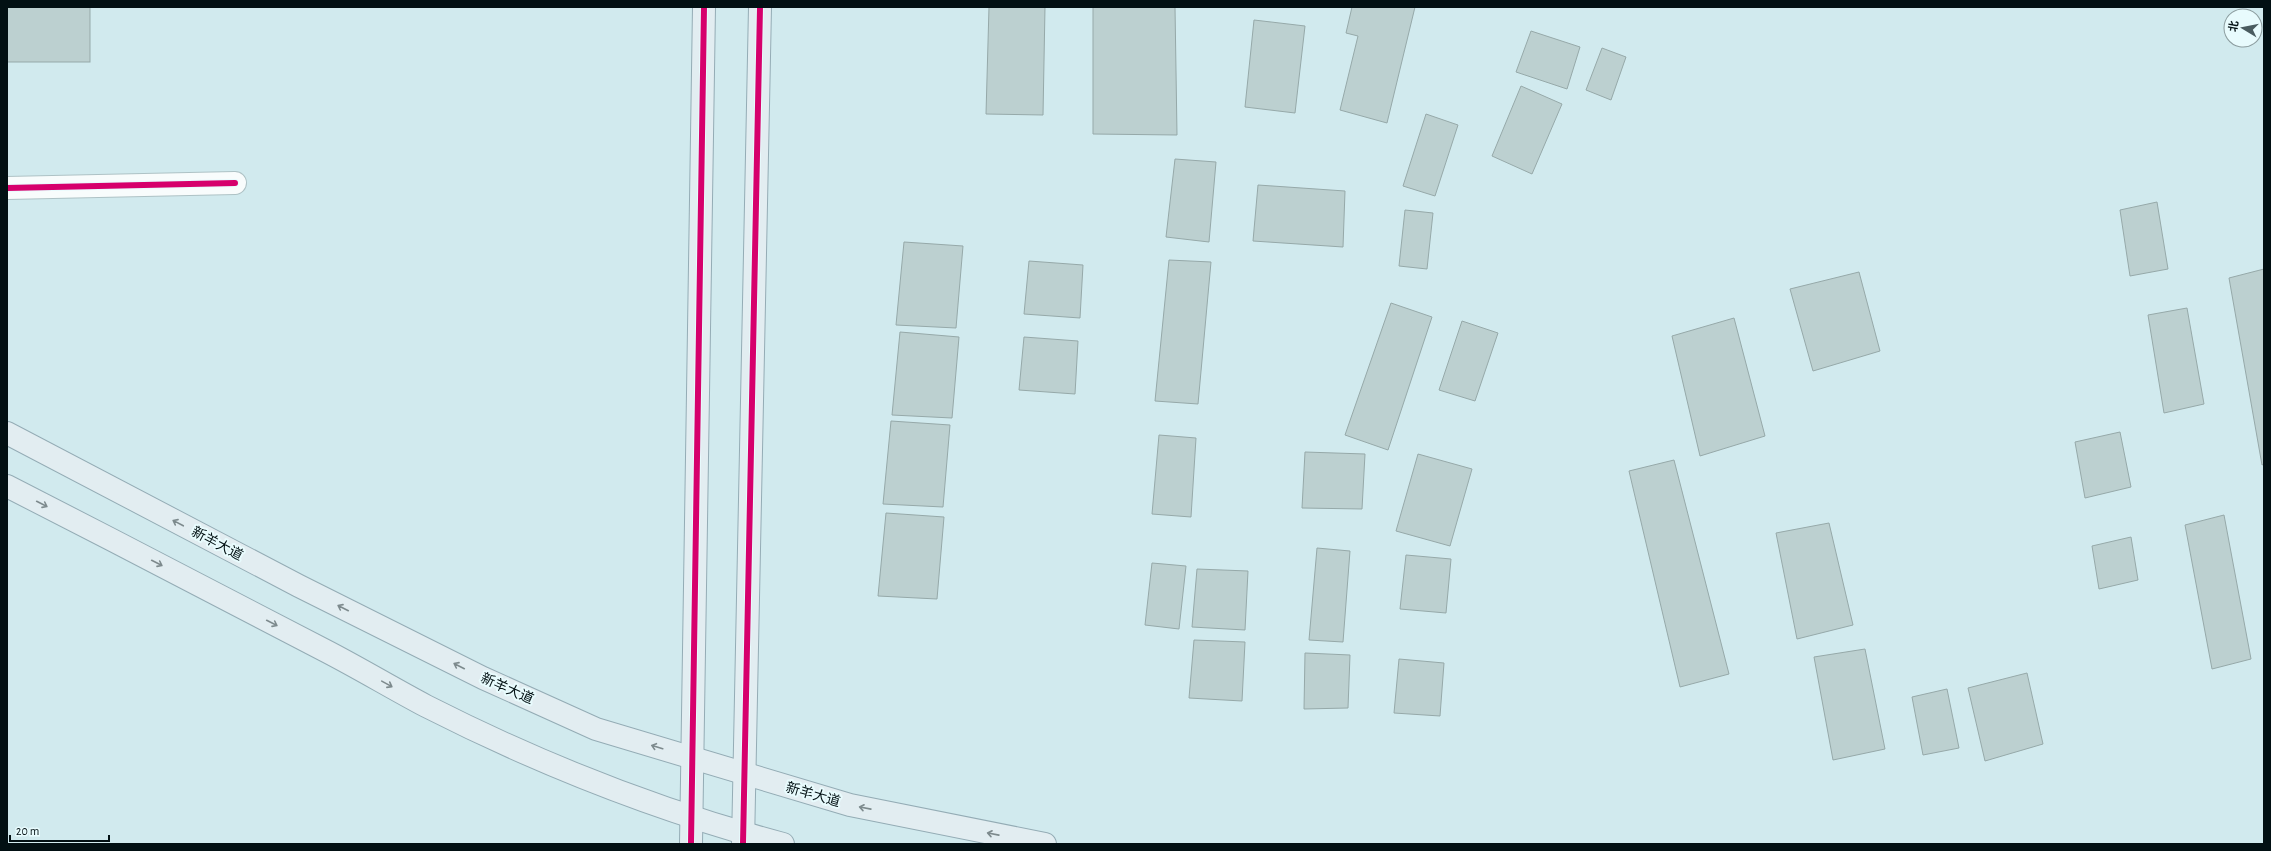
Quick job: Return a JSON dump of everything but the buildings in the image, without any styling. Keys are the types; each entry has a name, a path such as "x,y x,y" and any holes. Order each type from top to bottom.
{"main road":[{"path":"691,844 694,759 704,7"},
{"path":"743,839 760,7"},
{"name":"新羊大道","path":"7,433 299,586 483,678 596,729 850,805 1045,844"},
{"path":"7,486 351,664 425,705 505,744 597,784 692,817 743,839 783,844"}],"street":[{"path":"7,188 235,183"}],"cycle path":[{"path":"691,844 704,7"},
{"path":"743,844 760,7"},
{"path":"7,188 235,183"}]}
